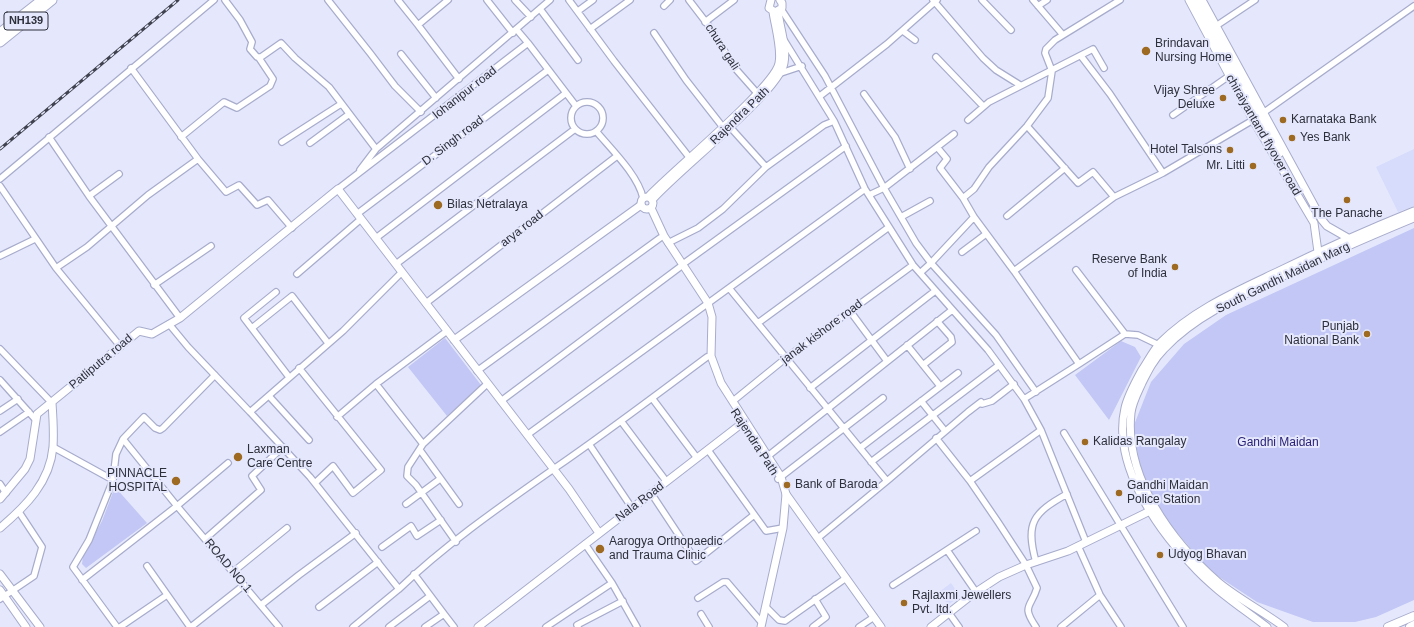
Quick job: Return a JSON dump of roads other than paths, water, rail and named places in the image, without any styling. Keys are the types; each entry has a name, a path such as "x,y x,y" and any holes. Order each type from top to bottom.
{"highway":[{"name":"NH139","path":"0,33 42,0"},
{"name":"NH139","path":"0,42 52,0"}],"main road":[{"name":"chiraiyantand flyover road","path":"1189,0 1253,120 1280,158 1314,223 1318,252"},
{"path":"1195,0 1280,158 1289,161"},
{"path":"1202,0 1322,220 1327,226 1348,238"},
{"name":"Rajendra Path","path":"647,203 726,126 771,79 779,63 780,6 769,8 769,1"},
{"name":"Rajendra Path","path":"647,203 689,157 775,82 781,73 785,54 779,36"},
{"path":"338,189 554,469 599,533"},
{"name":"Patliputra road","path":"35,419 37,414 139,331 152,334 180,318 338,189"},
{"path":"454,340 647,203"},
{"name":"Rajendra Path","path":"647,203 660,238 682,266"},
{"name":"Rajendra Path","path":"647,203 668,243 707,304 712,316 711,356 719,384 732,401 743,422 768,456 780,479"},
{"path":"1162,346 1184,322 1208,306 1348,238 1414,211"},
{"name":"South Gandhi Maidan Marg","path":"1153,510 1134,460 1130,433 1131,411 1146,376 1162,346 1217,310 1333,252 1414,218"},
{"path":"1318,252 1333,252"},
{"name":"Rajendra Path","path":"707,304 707,357 719,384 780,479"},
{"path":"0,528 19,512 35,494 46,476 53,447 52,403"},
{"path":"0,498 6,493 25,469 30,459 35,419"},
{"name":"Nala Road","path":"478,627 743,422"},
{"path":"780,479 786,494 881,627"},
{"path":"762,625 783,528 786,494"},
{"path":"931,627 976,592 999,577 1026,565 1078,546 1153,510"},
{"path":"1153,510 1177,549 1205,579 1267,627"},
{"path":"1153,510 1196,560 1215,579 1284,627"},
{"path":"0,574 40,627"},
{"path":"1,595 26,627"},
{"path":"1388,627 1414,616"},
{"path":"1410,627 1414,625"}],"street":[{"path":"0,179 214,0"},
{"path":"181,137 224,102 237,108 272,83 274,79 259,58 250,49 252,42 240,20 225,0"},
{"path":"328,0 395,86 421,112"},
{"path":"398,0 459,78"},
{"path":"418,25 448,0"},
{"path":"487,0 528,43 576,106"},
{"path":"515,0 531,17"},
{"path":"357,175 376,149 550,0"},
{"path":"569,0 689,157"},
{"path":"578,12 593,0"},
{"path":"590,29 630,0"},
{"path":"664,6 670,0"},
{"name":"chura gali","path":"689,0 706,22 734,67 757,93"},
{"path":"706,22 734,0"},
{"path":"1033,0 1063,35"},
{"path":"1038,6 1047,0"},
{"path":"963,198 974,189 989,167 1027,126 1048,98 1052,71 1046,49 1055,40 1120,0"},
{"path":"1216,26 1255,0"},
{"path":"820,96 903,31 935,1 983,58 996,70 1020,85"},
{"path":"984,1 1011,30"},
{"path":"780,6 831,88 884,188 916,243 931,263 996,335 1036,392"},
{"path":"1263,112 1414,6"},
{"path":"540,9 578,60"},
{"path":"903,31 915,40"},
{"path":"654,34 686,80 726,126 766,167"},
{"path":"779,36 802,66 820,96 834,121 865,189 913,264 999,365 1024,399 1040,430 1086,542"},
{"path":"259,58 281,43 294,58 328,88 376,149"},
{"name":"lohanipur road","path":"338,189 528,43"},
{"path":"968,120 983,106 1020,85 1052,71 1092,49 1104,68"},
{"path":"401,54 436,98"},
{"path":"1081,56 1110,94 1163,173"},
{"path":"936,58 983,106"},
{"path":"781,73 802,66"},
{"path":"131,68 181,137 226,192 239,185 257,205 268,200 292,228"},
{"name":"D. Singh road","path":"297,274 359,216 548,70"},
{"path":"1173,115 1229,76"},
{"path":"376,238 566,93"},
{"path":"864,94 895,137 910,168"},
{"path":"586,102 597,105 601,109 603,120 596,131 583,134 575,129 571,120 571,114 576,106 586,102"},
{"path":"282,142 340,104"},
{"path":"310,143 348,115"},
{"path":"1014,271 1114,197 1163,173 1253,120"},
{"path":"668,243 698,228 717,214 766,167 824,125 834,121"},
{"path":"1027,126 1078,183 1093,172 1114,197"},
{"path":"396,264 575,129"},
{"path":"596,131 639,186 647,203"},
{"path":"869,195 884,188 954,134"},
{"path":"49,137 89,196 180,318"},
{"path":"501,401 846,146"},
{"path":"937,146 948,159 940,168 963,198 974,217 1079,364"},
{"name":"arya road","path":"426,303 617,156"},
{"path":"56,268 87,247 148,195 198,159"},
{"path":"1007,216 1065,168"},
{"path":"89,196 119,174"},
{"path":"0,186 56,268 120,346"},
{"path":"527,435 865,189"},
{"path":"901,217 930,201"},
{"path":"920,273 974,217"},
{"path":"758,323 889,226"},
{"path":"962,252 986,234"},
{"path":"477,371 660,238"},
{"path":"0,256 35,239"},
{"path":"154,285 211,246"},
{"name":"janak kishore road","path":"732,401 786,358 913,264"},
{"path":"1076,270 1125,334"},
{"path":"250,412 328,343 402,272"},
{"path":"729,288 887,481"},
{"path":"810,388 935,291"},
{"path":"276,292 244,318 289,377"},
{"path":"252,328 292,296 328,343"},
{"path":"768,456 952,310"},
{"path":"850,311 887,361"},
{"path":"923,365 952,342 951,337 937,321"},
{"path":"169,324 188,347 284,447 356,533 399,588"},
{"path":"337,417 376,384 447,331"},
{"path":"1024,399 1125,334 1138,335 1162,346"},
{"path":"907,345 940,386"},
{"path":"0,349 52,403"},
{"path":"353,627 414,574 514,497 621,421 707,357"},
{"path":"871,462 999,365"},
{"path":"299,368 381,470 353,493 333,466 315,483"},
{"path":"860,448 958,373"},
{"path":"116,627 73,567 89,540 113,480 116,454 123,439 144,417 155,428 160,430 214,374"},
{"path":"0,380 35,419"},
{"path":"376,384 424,444"},
{"path":"456,542 421,492 407,476 408,467 424,444 487,384"},
{"path":"818,538 981,402 982,404 992,400 1014,384"},
{"path":"269,396 309,440"},
{"path":"652,398 698,458"},
{"path":"780,479 883,398"},
{"path":"0,411 18,399"},
{"path":"920,401 945,431"},
{"path":"0,432 29,412"},
{"path":"621,421 666,481"},
{"path":"970,481 1009,455 1040,430"},
{"path":"1064,433 1183,627"},
{"path":"936,438 970,481 1026,565 1037,588 1028,604 1030,618 1036,627"},
{"name":"ROAD NO.1","path":"123,439 177,506 279,627"},
{"path":"589,444 632,508"},
{"path":"53,447 113,480"},
{"path":"205,539 261,490 252,476 284,447"},
{"path":"420,450 459,504"},
{"path":"708,450 766,531 783,528"},
{"path":"82,580 177,506 228,463"},
{"path":"406,504 440,479"},
{"path":"0,484 6,493"},
{"path":"651,493 696,561 754,515"},
{"path":"1036,562 1031,540 1034,521 1037,514 1046,505 1067,494"},
{"path":"1,595 13,590 34,576 42,547 19,512"},
{"path":"382,546 411,526 417,536 441,520"},
{"path":"233,572 287,528"},
{"path":"893,585 976,531"},
{"path":"261,605 299,574 356,533"},
{"path":"585,544 612,583 637,627"},
{"path":"1078,546 1100,595 1121,627"},
{"path":"947,550 976,592"},
{"path":"319,607 378,562"},
{"path":"147,566 191,627 244,585"},
{"path":"414,574 454,627"},
{"path":"766,607 779,620 783,621 846,578"},
{"path":"698,598 723,582 727,582 762,625"},
{"path":"546,627 612,583"},
{"path":"120,627 168,595"},
{"path":"1061,627 1100,595"},
{"path":"389,627 430,596"},
{"path":"814,627 826,617 815,600"},
{"path":"578,627 577,625 623,601"},
{"path":"948,613 959,627"},
{"path":"425,627 444,614"},
{"path":"701,614 709,627"},
{"path":"859,627 874,617"}],"railway":[{"path":"0,149 178,0"}],"place":[{"name":"Brindavan Nursing Home","path":"1146,51"},
{"name":"Vijay Shree Deluxe","path":"1223,98"},
{"name":"Karnataka Bank","path":"1283,120"},
{"name":"Yes Bank","path":"1292,138"},
{"name":"Hotel Talsons","path":"1230,150"},
{"name":"Mr. Litti","path":"1253,166"},
{"name":"The Panache","path":"1347,200"},
{"name":"Bilas Netralaya","path":"438,205"},
{"name":"Reserve Bank of India","path":"1175,267"},
{"name":"Punjab National Bank","path":"1367,334"},
{"name":"Kalidas Rangalay","path":"1085,442"},
{"name":"Laxman Care Centre","path":"238,457"},
{"name":"PINNACLE HOSPITAL","path":"176,481"},
{"name":"Bank of Baroda","path":"787,485"},
{"name":"Gandhi Maidan Police Station","path":"1119,493"},
{"name":"Aarogya Orthopaedic and Trauma Clinic","path":"600,549"},
{"name":"Udyog Bhavan","path":"1160,555"},
{"name":"Rajlaxmi Jewellers Pvt. ltd.","path":"904,603"}],"park label":[{"name":"Gandhi Maidan","path":"1278,443"}]}
